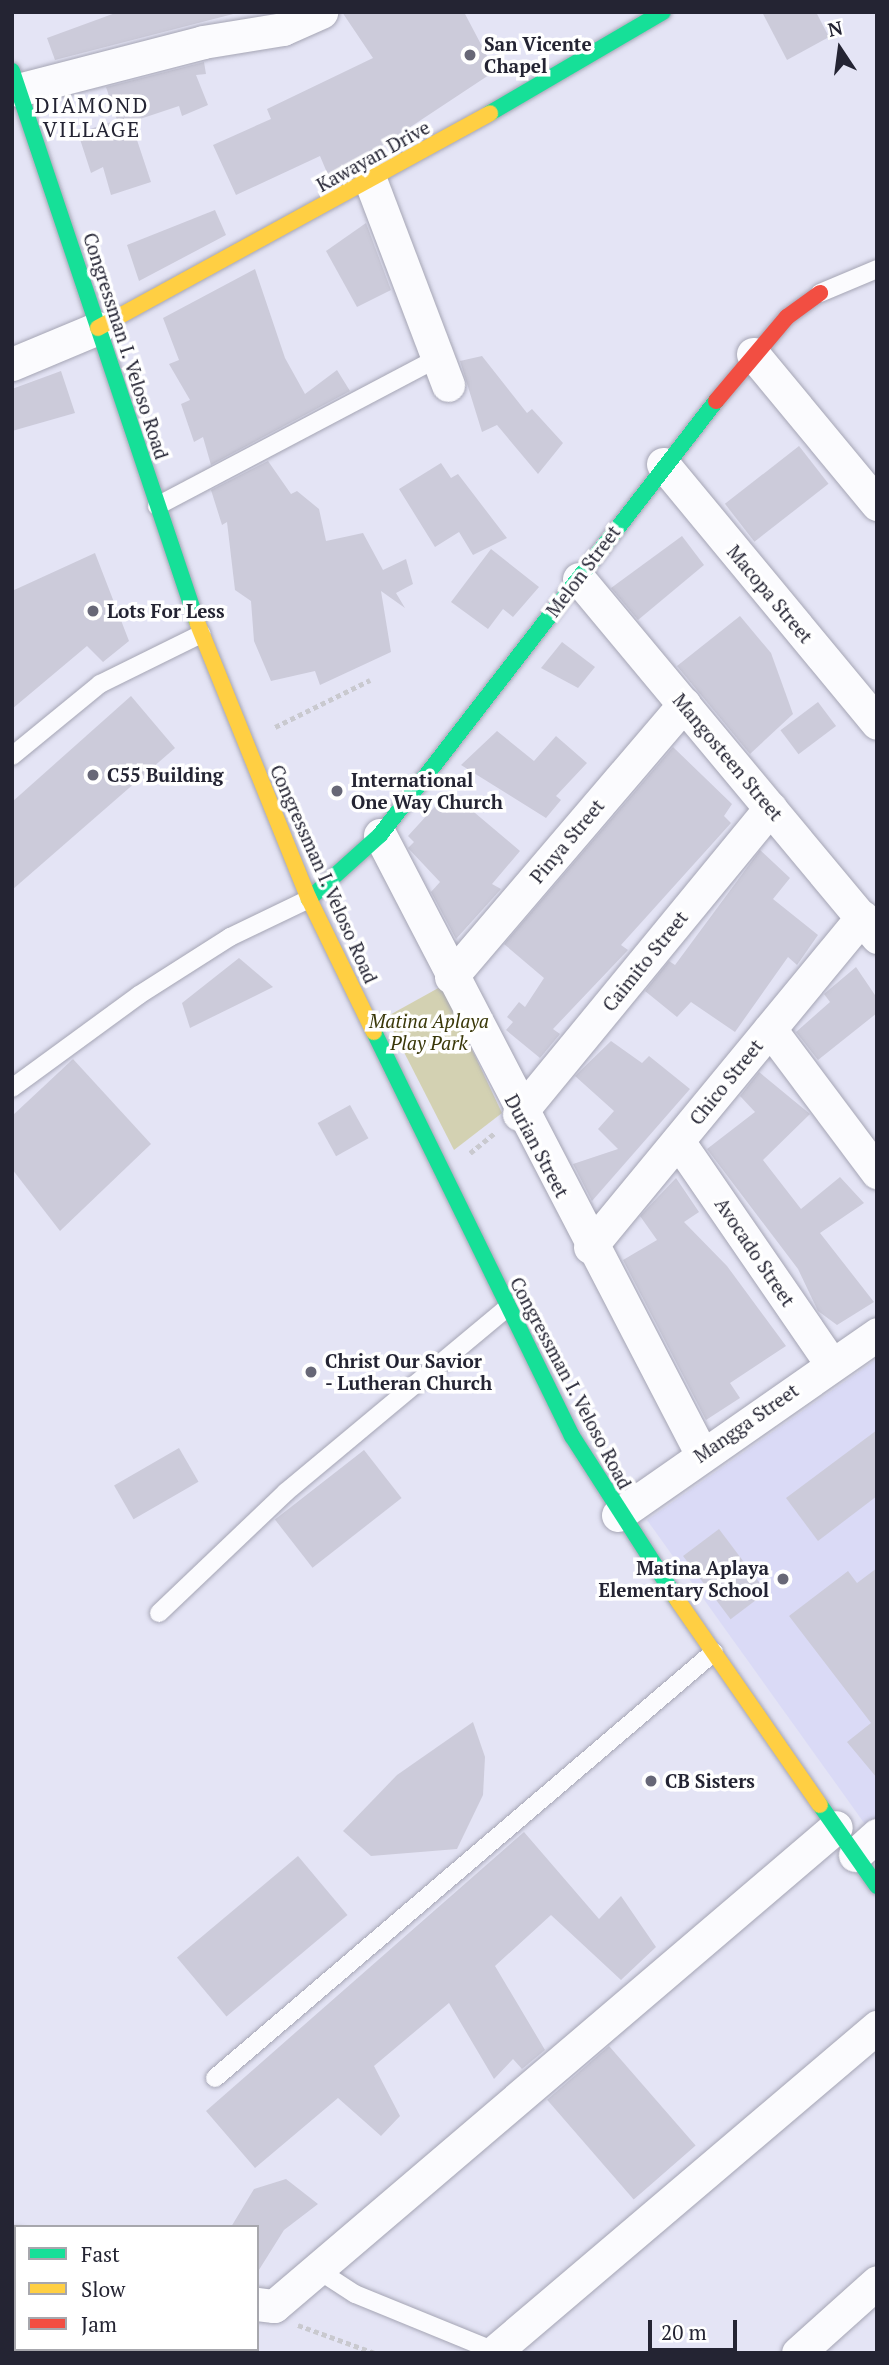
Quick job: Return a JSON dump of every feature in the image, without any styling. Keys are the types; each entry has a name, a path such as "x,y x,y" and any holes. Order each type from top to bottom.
{"main road":[{"name":"Kawayan Drive","path":"98,328 372,182 663,12"},
{"name":"Congressman I. Veloso Road","path":"15,80 201,634 243,744 309,899 506,1309 618,1515 836,1827 866,1845 877,1886"},
{"name":"Melon Street","path":"309,899 380,835 579,579 663,464 753,354 820,293"}],"street":[{"path":"15,80 203,42 284,29 321,12"},
{"path":"372,182 443,371"},
{"path":"12,364 98,328"},
{"path":"753,354 877,504"},
{"name":"Macopa Street","path":"663,464 877,723"},
{"name":"Mangosteen Street","path":"579,579 869,927"},
{"name":"Pinya Street","path":"451,977 684,704"},
{"name":"Caimito Street","path":"519,1114 770,808"},
{"name":"Durian Street","path":"380,835 519,1114 701,1453"},
{"name":"Chico Street","path":"590,1247 770,1029 869,927"},
{"path":"770,1029 877,1172"},
{"name":"Avocado Street","path":"678,1140 831,1364"},
{"name":"Mangga Street","path":"618,1515 701,1453 877,1334"},
{"path":"266,2305 318,2270 836,1827"},
{"path":"494,2352 877,2027"},
{"path":"798,2353 877,2282"}],"lane":[{"name":"Melon Street","path":"820,293 877,269"},
{"path":"157,506 443,371"},
{"path":"12,756 100,684 201,634"},
{"path":"12,1088 150,988 230,937 309,899"},
{"path":"159,1612 267,1508 506,1309"},
{"path":"215,2078 714,1652"},
{"path":"318,2270 355,2294 494,2352"}],"path":[{"path":"243,744 370,680"},
{"path":"266,2305 282,2320 375,2353"}],"shaded area":[{"name":"Matina Aplaya Elementary School","path":"877,1359 877,1818 867,1827 647,1520"}],"green space":[{"name":"Matina Aplaya Play Park","path":"442,986 502,1113 454,1150 386,1017"}],"building":[{"path":"118,12 241,12 55,60 47,38"},
{"path":"342,12 464,12 495,71 359,161 328,175 320,156 236,195 213,145 271,119 267,109 373,58"},
{"path":"762,12 816,12 829,37 787,60"},
{"path":"204,62 206,74 196,75 208,105 182,116 179,106 131,122 151,182 111,195 103,167 91,173 78,133 117,120 106,87"},
{"path":"215,210 226,235 139,281 127,245"},
{"path":"366,223 391,290 357,307 326,251"},
{"path":"255,269 285,358 305,394 337,370 350,391 211,465 203,437 194,442 181,404 190,400 169,364 179,360 163,318"},
{"path":"482,356 527,413 532,409 563,443 538,474 497,425 482,432 460,361"},
{"path":"61,371 75,413 12,431 12,389"},
{"path":"799,446 829,484 754,542 725,504"},
{"path":"268,461 291,494 297,491 319,509 326,541 363,533 383,570 406,559 413,584 396,593 405,608 381,591 391,652 320,685 315,671 271,681 254,641 251,601 235,590 227,522 222,525 211,490"},
{"path":"441,463 451,478 458,474 507,538 473,555 459,532 435,547 399,489"},
{"path":"682,536 704,565 638,620 611,588"},
{"path":"491,549 539,587 513,617 503,609 488,629 451,602"},
{"path":"95,553 129,641 103,662 87,646 12,709 12,591"},
{"path":"740,616 771,653 793,714 750,754 677,666"},
{"path":"562,642 595,667 578,688 541,668"},
{"name":"C55 Building","path":"131,696 175,748 12,890 12,802"},
{"path":"818,702 836,726 799,754 780,730"},
{"path":"497,731 534,761 556,736 587,763 556,796 561,800 546,818 461,765"},
{"path":"673,747 732,804 724,816 731,823 621,945 628,950 553,1029 560,1034 540,1058 506,1030 513,1022 507,1017 519,1002 525,1007 544,978 504,944"},
{"path":"449,791 520,851 492,884 501,889 456,939 431,892 440,882 408,848 414,842 408,836"},
{"path":"760,850 790,878 773,899 818,935 797,965 788,957 735,1032 691,1002 677,1017 645,991 669,961 675,965"},
{"path":"239,958 273,987 190,1028 182,1003"},
{"path":"856,967 877,998 877,1013 818,1060 796,1032 830,1002 824,994"},
{"path":"611,1041 642,1063 649,1056 690,1089 592,1201 573,1164 618,1149 598,1129 614,1111 575,1076"},
{"path":"73,1059 151,1144 60,1231 12,1169 12,1116"},
{"path":"759,1072 810,1114 763,1160 801,1209 840,1177 864,1203 820,1233 874,1302 837,1325 818,1311 798,1269 707,1149 755,1112 740,1096"},
{"path":"350,1105 368,1138 336,1156 318,1123"},
{"path":"676,1178 699,1212 684,1222 727,1266 786,1346 730,1383 740,1398 706,1420 623,1260 657,1240 640,1216"},
{"path":"877,1430 877,1496 818,1541 786,1498"},
{"path":"179,1448 198,1482 134,1519 114,1486"},
{"path":"364,1450 402,1498 313,1568 275,1520"},
{"path":"719,1529 767,1592 731,1619 683,1556"},
{"path":"877,1568 877,1778 847,1742 871,1723 789,1616 848,1571 857,1583"},
{"path":"473,1722 485,1757 483,1795 457,1849 371,1856 343,1831 397,1775"},
{"path":"524,1832 599,1919 621,1896 656,1947 621,1980 551,1915 495,1966 545,2050 522,2069 513,2059 494,2079 449,2003 374,2066 400,2116 381,2136 338,2098 255,2168 206,2111"},
{"path":"298,1856 347,1915 226,2017 177,1958"},
{"path":"609,2046 696,2146 634,2199 547,2100"},
{"path":"286,2179 318,2204 284,2230 259,2270 259,2225 232,2225 254,2189"}],"traffic: fast":[{"path":"490,113 663,12"},
{"path":"12,71 197,622"},
{"path":"309,899 380,835 716,401"},
{"path":"374,1032 572,1436 676,1598"},
{"path":"820,1805 877,1886"}],"traffic: slow":[{"path":"98,328 490,113"},
{"path":"197,622 309,899 374,1032"},
{"path":"676,1598 820,1805"}],"traffic: jam":[{"path":"716,401 787,317 820,293"}],"place":[{"name":"San Vicente Chapel","path":"470,55"},
{"name":"Lots For Less","path":"93,611"},
{"name":"C55 Building","path":"93,775"},
{"name":"International One Way Church","path":"337,791"},
{"name":"Christ Our Savior - Lutheran Church","path":"311,1372"},
{"name":"Matina Aplaya Elementary School","path":"783,1579"},
{"name":"CB Sisters","path":"651,1781"}],"district":[{"name":"DIAMOND VILLAGE","path":"92,117"}]}
